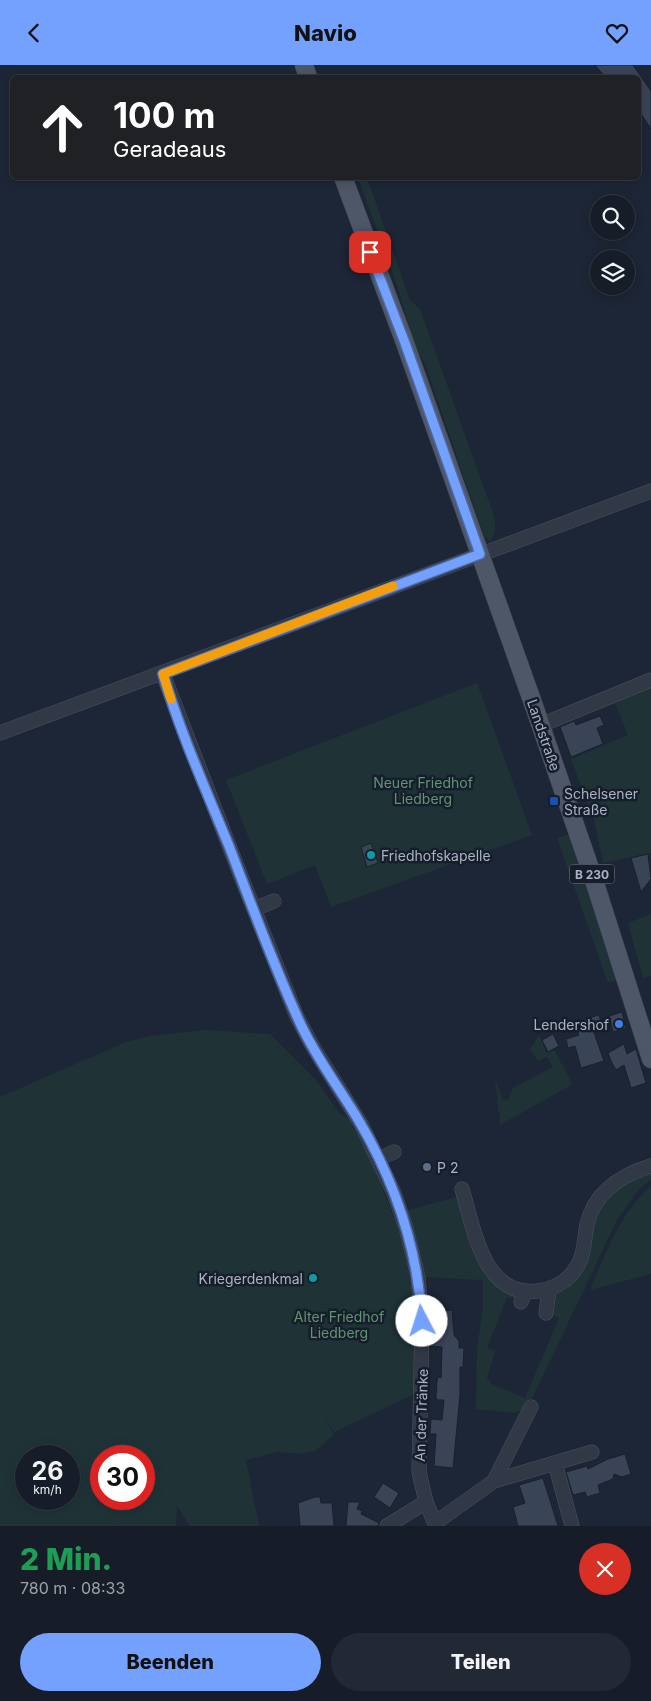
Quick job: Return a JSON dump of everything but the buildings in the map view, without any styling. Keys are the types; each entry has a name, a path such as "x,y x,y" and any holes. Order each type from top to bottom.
{"main road":[{"name":"B 230","path":"344,180 405,343 480,554"},
{"name":"Landstraße","path":"480,554 593,877 651,1059"}],"street":[{"path":"0,733 651,491"},
{"name":"An der Tränke","path":"163,674 301,1025 361,1124 400,1210 411,1243 418,1277 422,1321 418,1464 426,1502 436,1525"},
{"path":"541,725 651,680"},
{"path":"254,909 274,901"},
{"path":"378,1159 394,1153"},
{"path":"462,1189 487,1266 503,1282 524,1297 549,1289 566,1279 576,1268 583,1252 590,1215 606,1190 626,1175 651,1166"},
{"path":"546,1313 549,1305 549,1289"},
{"path":"494,1481 531,1407"},
{"path":"436,1525 494,1481 592,1452"},
{"path":"555,1463 572,1526"},
{"path":"387,1526 426,1502"}],"green space":[{"path":"359,180 368,180 410,300 420,309 494,516 495,529 490,541 484,535 426,367 412,337 399,291"},
{"name":"Neuer Friedhof Liedberg","path":"477,683 532,835 331,907 315,865 267,884 226,780"},
{"path":"651,683 651,853 603,863 595,823 571,759 628,735 613,698"},
{"path":"572,833 617,980 608,983 557,838"},
{"path":"651,914 651,976 643,978 628,923"},
{"name":"Alter Friedhof Liedberg","path":"205,1030 270,1034 316,1080 339,1113 349,1119 373,1164 398,1228 411,1281 418,1332 417,1393 334,1432 322,1412 334,1435 315,1451 299,1454 277,1452 246,1460 259,1526 190,1526 177,1506 176,1526 0,1526 0,1097 126,1042 151,1036"},
{"path":"539,1035 547,1053 554,1050 573,1084 500,1125 495,1078 503,1099 508,1101 513,1088 553,1067 547,1057 538,1061 530,1049"},
{"path":"651,1173 651,1180 639,1189 617,1220 529,1405 515,1413 476,1409 477,1349 483,1308 483,1280 423,1277 405,1211 460,1196 479,1258 517,1297 516,1300 507,1297 487,1348 495,1351 487,1378 492,1384 525,1398 559,1318 550,1314 554,1294 589,1255 594,1225 600,1210 615,1191 633,1179"},
{"path":"651,1186 651,1274 590,1290 622,1221"}],"slow traffic":[{"path":"171,699 163,674 393,586"}],"place":[{"name":"Schelsener Straße","path":"554,801"},
{"name":"Friedhofskapelle","path":"371,855"},
{"name":"Lendershof","path":"619,1024"},
{"name":"P 2","path":"427,1167"},
{"name":"Kriegerdenkmal","path":"313,1278"}],"route":[{"path":"370,252 405,343 480,554 163,674 168,692 297,1017 313,1047 361,1124 394,1193 411,1243 418,1277 422,1321"}]}
